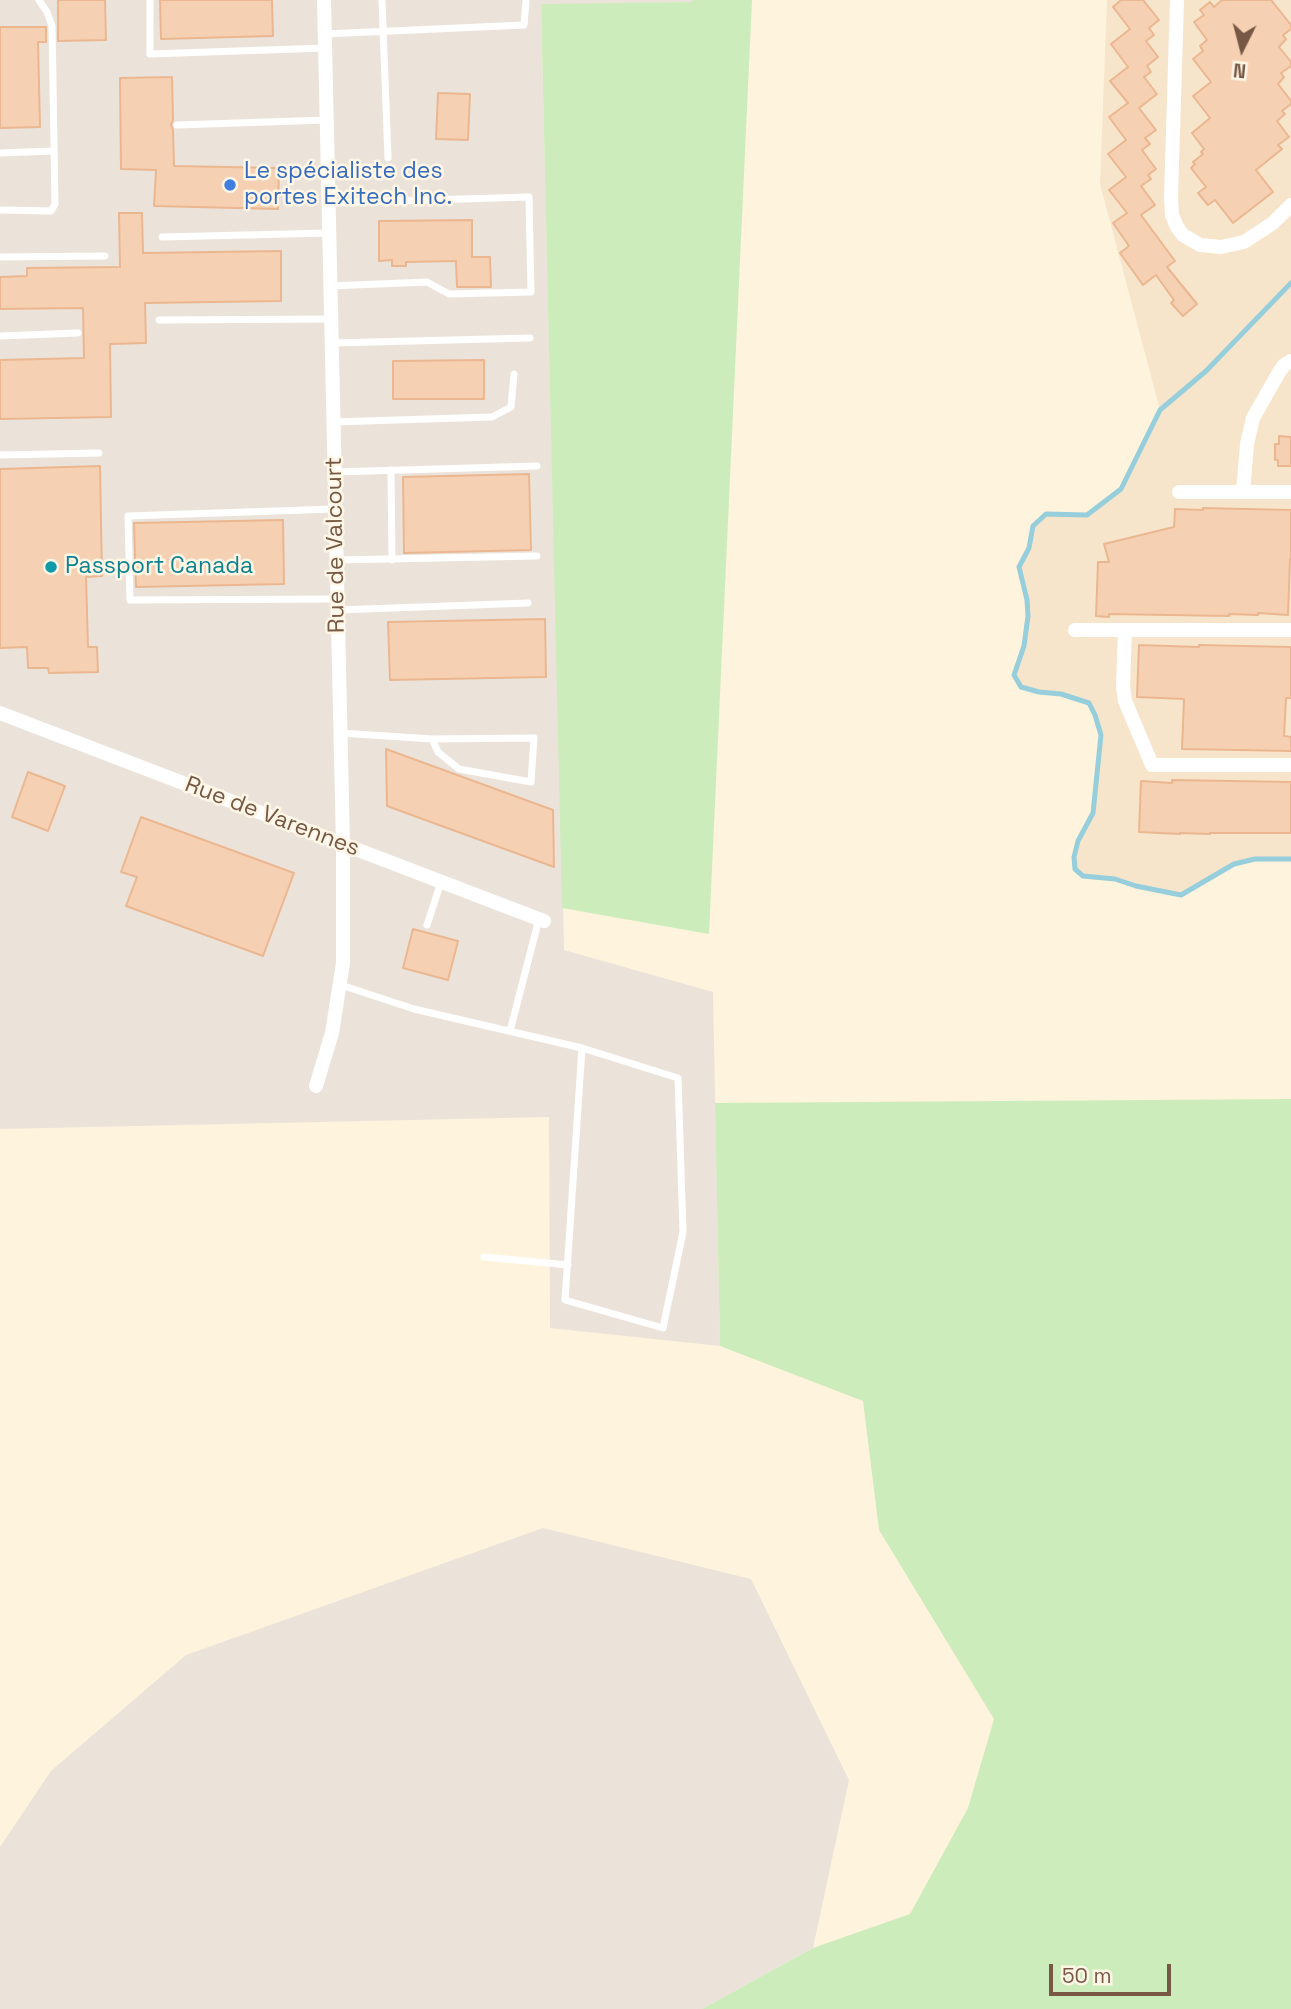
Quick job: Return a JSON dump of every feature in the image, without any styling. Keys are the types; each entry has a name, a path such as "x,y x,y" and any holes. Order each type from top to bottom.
{"street":[{"name":"Rue de Valcourt","path":"316,1086 328,1046 343,963 343,844 324,0"},
{"path":"1177,0 1172,215 1177,227 1183,235 1200,245 1221,247 1244,242 1273,223 1291,205"},
{"path":"1243,492 1247,444 1253,418 1278,374 1284,365 1291,361"},
{"path":"1179,492 1291,492"},
{"path":"1075,630 1291,630"},
{"path":"1125,630 1122,674 1125,701 1152,765 1291,765"},
{"name":"Rue de Varennes","path":"0,713 542,920"}],"lane":[{"path":"0,210 51,211 55,204 52,26 39,0"},
{"path":"150,0 150,54 325,41 383,32 524,25 526,0"},
{"path":"382,0 388,158"},
{"path":"177,125 327,120"},
{"path":"0,153 54,150"},
{"path":"328,203 529,197 531,292 449,294 427,282 330,286"},
{"path":"162,237 329,233"},
{"path":"0,257 104,256"},
{"path":"159,320 331,319"},
{"path":"0,335 78,333"},
{"path":"332,343 530,338"},
{"path":"333,422 492,417 511,407 514,374"},
{"path":"0,455 99,453"},
{"path":"334,472 537,466"},
{"path":"391,470 392,560"},
{"path":"335,509 128,516 130,600 337,604 528,603"},
{"path":"337,560 537,556"},
{"path":"340,733 432,739 534,738 531,782 459,769 438,752 432,739"},
{"path":"427,925 442,882"},
{"path":"510,1031 542,920"},
{"path":"341,985 414,1009 582,1048 678,1078 683,1232 663,1328 565,1300 582,1048"},
{"path":"484,1257 568,1265"}],"shaded area":[{"path":"0,0 693,0 541,5 564,950 713,992 720,1346 550,1328 549,1117 0,1129"},
{"path":"1107,0 1291,0 1291,859 1255,859 1234,864 1181,895 1115,879 1083,876 1075,869 1074,857 1078,841 1093,813 1101,735 1089,703 1061,694 1021,687 1014,675 1024,646 1028,616 1019,567 1029,548 1033,526 1046,514 1087,515 1121,489 1160,410 1100,184"},
{"path":"543,1528 751,1579 849,1780 813,1948 702,2009 0,2009 0,1847 51,1771 186,1655"}],"green space":[{"path":"752,0 709,934 562,908 541,4"},
{"path":"1291,1099 1291,2009 702,2009 813,1948 910,1914 968,1808 994,1719 879,1530 863,1401 720,1346 715,1103"}],"building":[{"path":"58,0 105,0 106,40 58,41"},
{"path":"160,0 272,0 273,36 161,39"},
{"path":"1121,0 1143,0 1159,20 1149,28 1154,35 1146,41 1158,57 1147,66 1151,72 1144,77 1157,94 1139,108 1156,130 1145,138 1150,144 1142,150 1156,169 1148,175 1151,179 1141,186 1155,205 1141,215 1175,261 1167,267 1197,304 1183,316 1171,303 1174,300 1156,275 1143,285 1120,253 1129,246 1113,223 1127,213 1109,190 1126,177 1108,154 1126,140 1109,117 1128,103 1110,81 1128,67 1111,44 1130,29 1113,7"},
{"path":"1222,0 1271,0 1291,25 1291,29 1283,35 1286,39 1279,47 1291,62 1291,66 1281,73 1284,77 1278,84 1291,104 1282,111 1285,114 1277,121 1289,137 1278,145 1282,149 1256,170 1273,192 1233,223 1215,200 1208,205 1198,193 1206,187 1191,168 1204,149 1192,133 1210,118 1193,96 1211,82 1193,59 1203,51 1200,46 1207,40 1194,22 1204,15 1200,10 1210,2 1214,7"},
{"path":"0,27 46,27 46,42 38,42 40,127 0,128"},
{"path":"172,77 174,166 279,168 278,209 154,206 156,170 121,169 120,78"},
{"path":"438,93 470,94 468,140 436,139"},
{"path":"119,213 142,213 143,253 281,251 281,301 145,303 146,343 110,344 111,417 0,419 0,360 84,358 83,308 0,309 0,277 27,276 27,268 120,267"},
{"path":"472,220 472,257 490,257 491,287 457,287 456,261 406,262 406,266 392,266 392,260 379,261 379,221"},
{"path":"484,360 484,399 393,399 393,361"},
{"path":"1279,436 1291,437 1291,466 1278,466 1278,460 1275,460 1275,444 1279,444"},
{"name":"Passport Canada","path":"100,466 102,576 86,577 88,647 97,647 98,672 49,673 48,668 28,668 27,647 0,648 0,469"},
{"path":"529,474 531,550 404,553 403,477"},
{"path":"1175,509 1291,510 1288,615 1258,613 1229,616 1096,616 1098,562 1109,562 1104,544 1174,527"},
{"path":"283,520 284,584 136,587 134,523"},
{"path":"545,619 546,677 390,680 388,622"},
{"path":"1139,645 1291,647 1291,698 1286,698 1284,736 1291,737 1291,751 1182,749 1184,699 1137,697"},
{"path":"386,749 553,810 554,867 387,806"},
{"path":"28,772 65,786 48,831 12,817"},
{"path":"1172,780 1291,782 1291,833 1139,832 1141,781 1172,783"},
{"path":"141,817 294,873 263,956 126,906 137,877 121,872"},
{"path":"413,929 458,941 448,980 403,968"}],"waterway":[{"path":"1291,283 1206,371 1160,410 1121,489 1087,515 1046,514 1033,526 1029,548 1019,567 1028,616 1024,646 1014,675 1021,687 1061,694 1089,703 1095,715 1101,735 1093,813 1078,841 1074,857 1075,869 1083,876 1115,879 1181,895 1234,864 1255,859 1291,859"}],"place":[{"name":"Le spécialiste des portes Exitech Inc.","path":"230,185"},
{"name":"Passport Canada","path":"51,567"}]}
